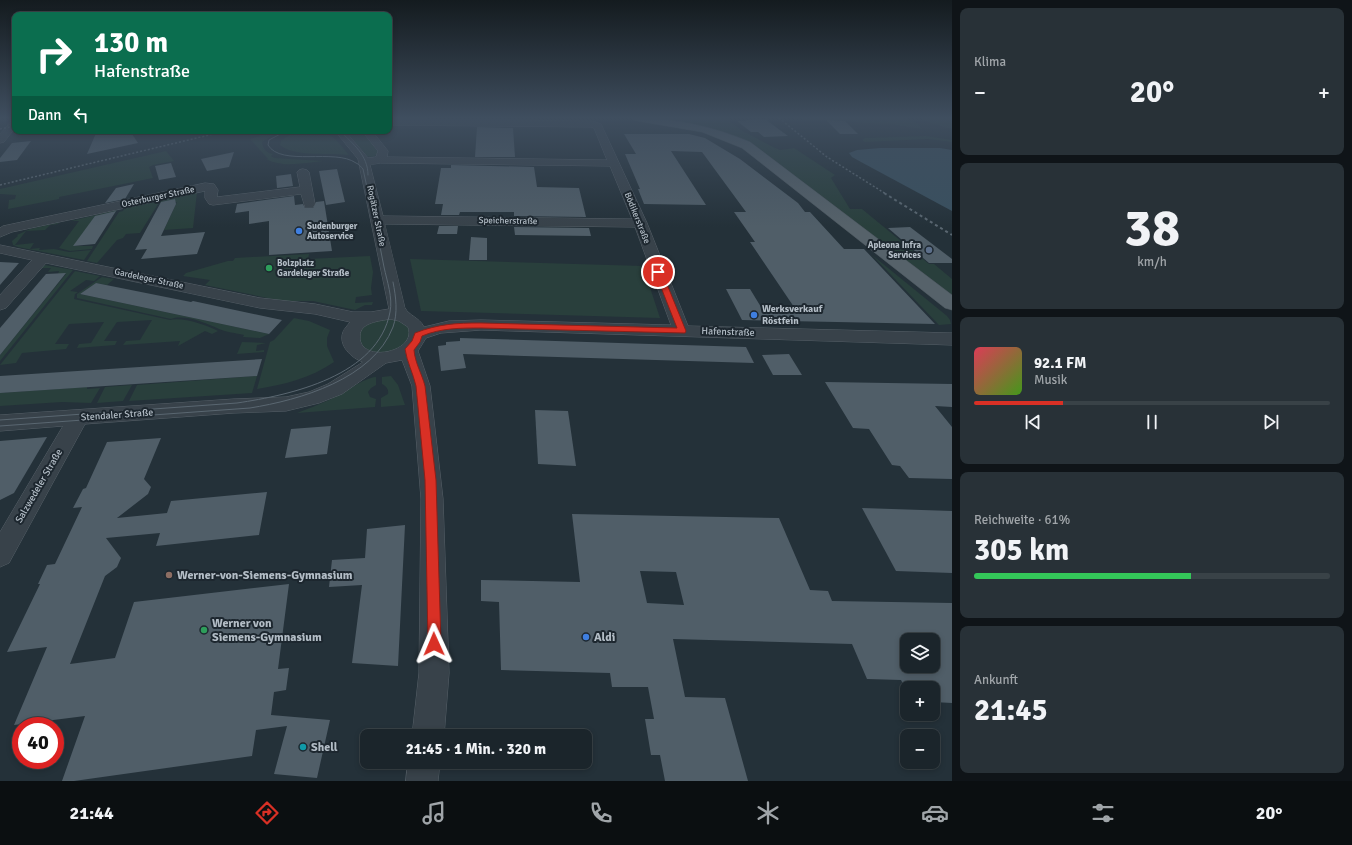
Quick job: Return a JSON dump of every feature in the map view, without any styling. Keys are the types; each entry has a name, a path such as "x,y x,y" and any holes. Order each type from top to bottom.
{"main road":[{"path":"758,154 952,304"}],"street":[{"name":"Rogätzer Straße","path":"360,154 364,162 397,308 410,330 411,361 421,386 431,480 434,644 433,693 429,729"},
{"path":"381,160 383,154"},
{"name":"Bödikerstraße","path":"610,154 640,223 682,331"},
{"path":"364,162 381,160 614,163"},
{"path":"303,172 309,204"},
{"name":"Osterburger Straße","path":"0,233 8,229 205,187 212,190 211,198 213,201 307,190"},
{"name":"Speicherstraße","path":"377,220 640,223"},
{"name":"Gardeleger Straße","path":"0,249 260,303 315,309 354,317 374,316"},
{"path":"0,305 42,258"},
{"name":"Rogätzer Straße","path":"374,316 384,308 383,288 386,261"},
{"name":"Gardeleger Straße","path":"297,308 330,318 343,326 350,334"},
{"path":"390,314 410,330 400,354 383,358 368,357 355,351 350,343 350,334 358,324 374,316 390,314"},
{"name":"Hafenstraße","path":"410,330 481,325 952,339"},
{"name":"Stendaler Straße","path":"234,406 286,395 320,383 347,368 355,357 355,351"},
{"name":"Rogätzer Straße","path":"383,358 397,366 406,377 422,406"},
{"name":"Stendaler Straße","path":"0,423 234,406 286,404 312,398 340,386 383,358"},
{"name":"Salzwedeler Straße","path":"0,555 78,418"},
{"path":"422,781 423,769"}],"green space":[{"path":"151,154 169,154 174,161 149,167 153,178 8,209 9,200 15,199 16,195 0,194 0,189"},
{"path":"264,154 273,154 271,156 274,158 323,161 286,164 272,162 266,159 268,159"},
{"path":"366,154 377,154 373,157"},
{"path":"758,154 804,154 835,175 831,178 850,209 862,209 929,264 934,264 952,279 952,296 777,163"},
{"path":"197,192 193,228 164,230 177,202 160,203 162,200"},
{"path":"160,201 140,233 126,234 123,238 117,240 97,263 87,261 119,212 123,211 125,208"},
{"path":"117,210 114,214 104,215 74,246 93,246 92,249 70,251 59,248 79,221 71,221"},
{"path":"57,223 59,224 50,225 45,230 26,231 15,245 34,243 30,249 54,249 69,252 91,250 84,260 18,247 13,245 12,241 18,236 17,235 30,229"},
{"path":"309,254 308,259 370,256 373,272 371,288 372,295 356,297 355,303 373,302 372,305 365,305 355,310 313,301 282,301 205,285 210,280 183,276 186,273 228,261 233,261 235,258"},
{"path":"872,255 947,316 951,324 939,325"},
{"path":"410,259 643,266 660,318 421,311"},
{"path":"45,265 73,270 0,361 0,355 66,274 58,274 59,271 48,272 51,268 40,268"},
{"path":"75,271 100,276 94,281 86,280 70,291 78,292 75,294 74,299 170,320 175,319 188,321 208,326 218,331 212,334 205,331 178,346 180,341 123,345 126,341 140,340 152,320 117,322 104,341 117,341 115,345 77,348 79,344 91,343 104,322 69,324 55,344 69,344 66,349 22,353 16,363 0,365"},
{"path":"102,277 114,279 107,285 96,283 80,294 269,334 260,338 243,337 244,335 222,330 189,318 171,319 77,298 77,294"},
{"path":"294,318 309,321 330,330 327,338 327,346 334,362 306,377 257,389 270,342 274,340"},
{"path":"386,319 401,322 410,329 412,333 403,348 383,354 362,349 358,334 360,330 370,324"},
{"path":"242,342 266,343 257,345 256,351 264,350 264,352 237,354"},
{"path":"257,376 252,393 129,401 137,385"},
{"path":"391,376 398,385 405,405 381,407 381,398 388,394 387,388 382,384 382,377"},
{"path":"376,377 376,385 368,392 370,397 376,399 375,407 297,413 329,400 365,380"},
{"path":"132,385 123,401 97,403 105,387"},
{"path":"87,387 87,389 100,388 91,403 62,402 0,406 0,393"}],"water":[{"path":"850,154 952,154 952,211 852,157"}],"building":[{"path":"3,154 21,154 17,160 0,162 0,158"},
{"path":"222,154 233,154 229,167 207,171 201,159"},
{"path":"475,154 515,154 515,157 475,157"},
{"path":"625,154 673,154 706,205 644,204 638,189 640,189"},
{"path":"704,154 732,154 798,203 805,212 810,212 844,249 864,249 935,324 742,320 726,289 750,289 761,307 794,307 750,242 755,242 734,212 746,212"},
{"path":"171,163 176,177 159,180 155,166"},
{"path":"451,165 534,167 537,187 579,188 586,217 514,216 514,212 460,212 459,215 441,215 443,204 435,204 441,168 451,168"},
{"path":"337,169 345,202 326,205 319,171"},
{"path":"291,174 293,186 239,193 277,188 276,176"},
{"path":"134,184 125,199 105,203 116,188"},
{"path":"294,196 295,205 303,204 305,208 313,208 316,202 324,201 332,251 269,255 269,221 249,224 249,211 235,213 237,204"},
{"path":"175,199 176,204 161,236 205,232 197,254 141,259 147,249 135,250 161,202"},
{"path":"116,211 95,244 73,246 95,216"},
{"path":"439,226 458,226 457,234 437,234"},
{"path":"514,227 589,228 591,236 515,235"},
{"path":"910,227 952,259 952,263 929,263 888,228"},
{"path":"471,237 487,238 487,260 469,260"},
{"path":"0,262 19,263 0,285"},
{"path":"66,273 0,355 0,328 46,274"},
{"path":"96,283 191,302 193,301 282,320 269,334 80,294"},
{"path":"460,338 746,347 754,363 463,354 466,368 441,371 438,346 446,345 446,342 460,341"},
{"path":"789,354 802,375 773,375 762,355"},
{"path":"262,359 257,376 0,393 0,376"},
{"path":"825,382 952,384 952,407 935,406 952,427 952,479 909,478 900,466 892,465 869,429 853,428"},
{"path":"535,410 568,411 576,466 538,464"},
{"path":"331,426 327,454 285,458 291,429"},
{"path":"47,437 14,493 0,500 0,441"},
{"path":"161,438 144,479 151,487 148,494 117,518 167,513 171,501 267,492 259,535 156,546 160,533 106,538 121,558 117,567 105,576 70,664 115,658 134,602 289,584 278,669 289,668 286,690 274,692 271,715 330,720 317,778 274,774 287,726 256,730 252,756 74,781 62,781 85,716 64,719 64,717 17,717 47,647 7,652 40,584 38,584 47,565 55,564 82,507 73,508 83,489 86,488 107,442"},
{"path":"862,508 952,511 952,573 896,571"},
{"path":"572,514 779,518 810,590 828,591 832,601 952,603 952,703 940,702 940,681 867,679 852,644 673,639 685,697 725,698 748,781 665,781 660,755 651,755 645,719 654,719 648,687 612,687 610,673 501,670 499,602 481,601 481,580 580,582","holes":["640,571 676,572 684,605 647,603"]},
{"path":"405,525 398,666 352,663 362,585 329,587 332,560 365,558 367,529"}],"tram line":[{"path":"0,420 237,403 259,399 306,388 351,367 369,352 382,334 390,312 391,301 363,169 358,164 347,159 283,154"},
{"path":"362,154 368,175"},
{"path":"0,426 250,408 312,393 333,384 352,373 369,360 383,345 393,327 396,316 396,299 393,282"}],"railway":[{"path":"0,185 128,154"},
{"path":"824,154 886,194"},
{"path":"884,193 952,235"}],"place":[{"name":"Sudenburger Autoservice","path":"299,231"},
{"name":"Apleona Infra Services","path":"929,250"},
{"name":"Bolzplatz Gardeleger Straße","path":"269,268"},
{"name":"Werksverkauf Röstfein","path":"754,315"},
{"name":"Werner-von-Siemens-Gymnasium","path":"169,575"},
{"name":"Werner von Siemens-Gymnasium","path":"204,630"},
{"name":"Aldi","path":"586,637"},
{"name":"Shell","path":"303,747"}],"route":[{"path":"434,644 431,480 421,386 409,355 409,349 416,342 418,335 434,328 449,326 481,325 682,331 658,272"}]}
